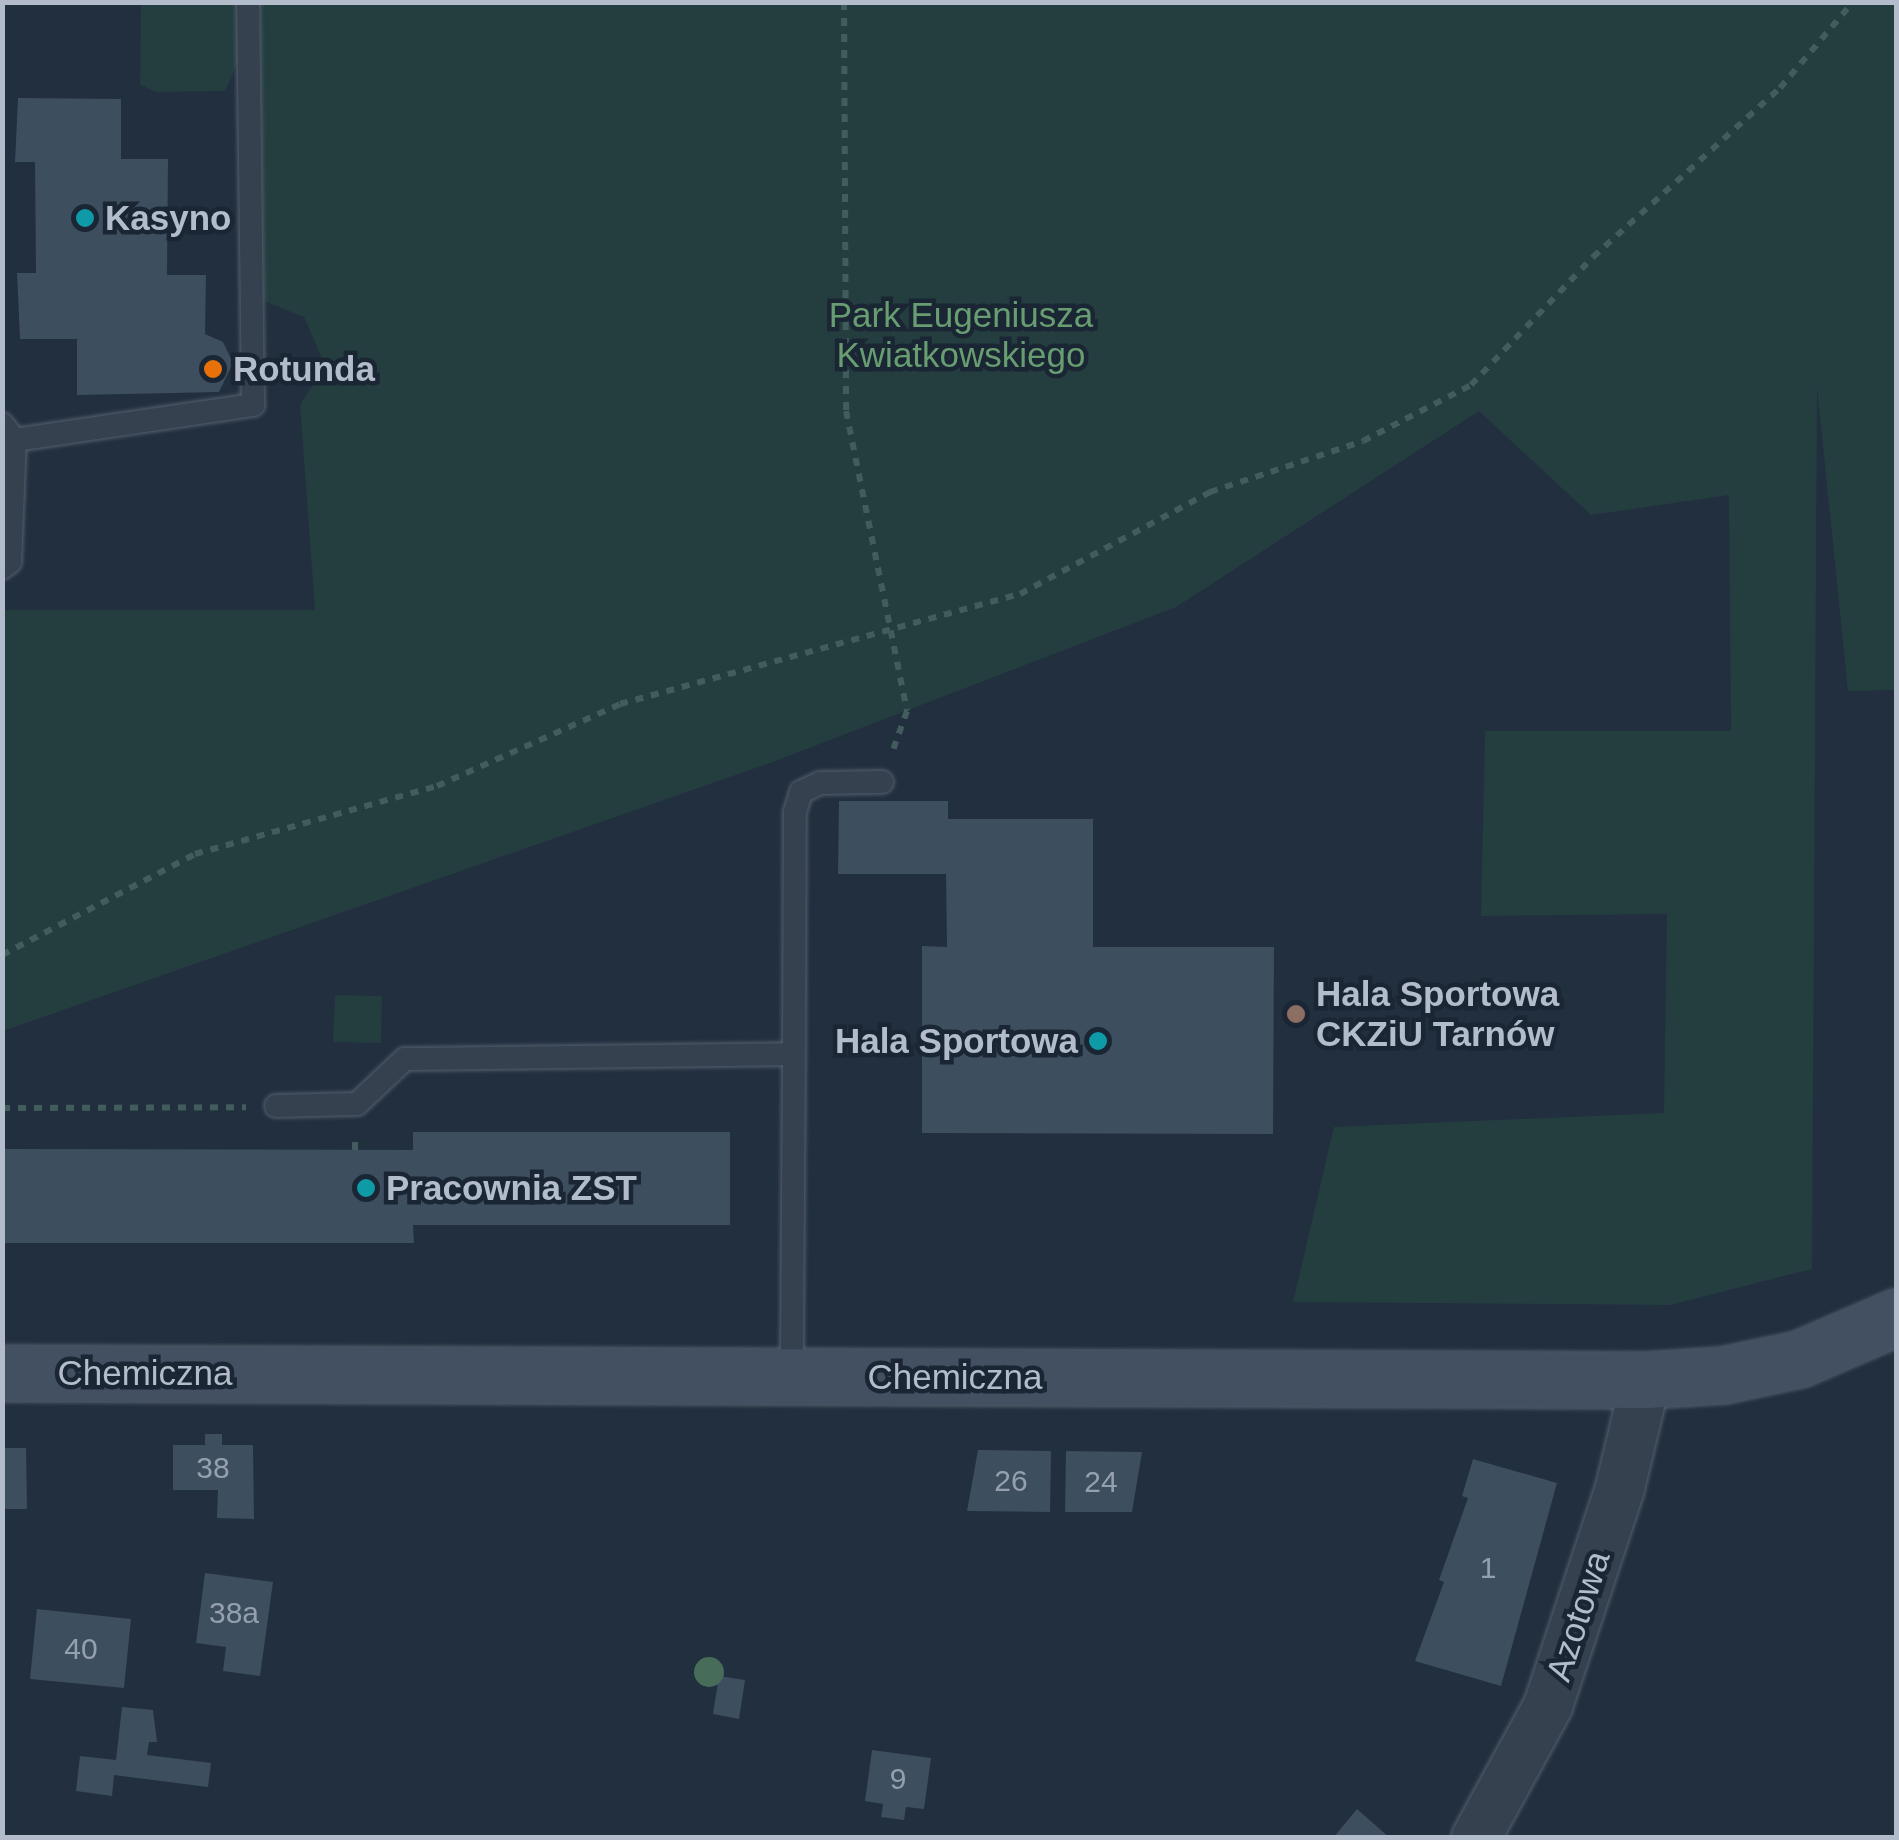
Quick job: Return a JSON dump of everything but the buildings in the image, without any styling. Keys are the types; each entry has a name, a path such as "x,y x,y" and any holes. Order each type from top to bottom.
{"street":[{"name":"Chemiczna","path":"2,1373 1646,1380 1723,1375 1800,1360 1896,1316"},
{"name":"Azotowa","path":"1476,1838 1548,1706 1620,1488 1646,1380"}],"lane":[{"path":"2,568 10,562 8,432 253,405 248,2"},
{"path":"792,1377 795,812 801,792 820,783 882,782"},
{"path":"276,1106 357,1104 405,1059 794,1054"}],"path":[{"path":"844,2 846,412 906,711 882,782"},
{"path":"2,954 195,854 436,786 620,704 886,626 950,618 1020,594 1210,492 1363,441 1471,384 1606,244 1780,88 1853,2"},
{"path":"2,1108 276,1106"}],"green space":[{"path":"141,3 241,3 241,56 225,91 155,92 140,84"},
{"name":"Park Eugeniusza Kwiatkowskiego","path":"260,3 1896,3 1896,690 1848,691 1817,387 1812,1269 1670,1305 1293,1302 1334,1127 1664,1113 1667,914 1481,916 1485,731 1731,731 1729,495 1591,515 1479,411 1176,607 770,763 3,1031 3,610 315,610 300,405 316,380 321,356 304,317 264,301"},
{"path":"335,995 382,996 381,1043 333,1042"}],"place":[{"name":"Kasyno","path":"85,218"},
{"name":"Rotunda","path":"213,369"},
{"name":"Hala Sportowa CKZiU Tarnów","path":"1296,1014"},
{"name":"Hala Sportowa","path":"1098,1041"},
{"name":"Pracownia ZST","path":"366,1188"}]}
